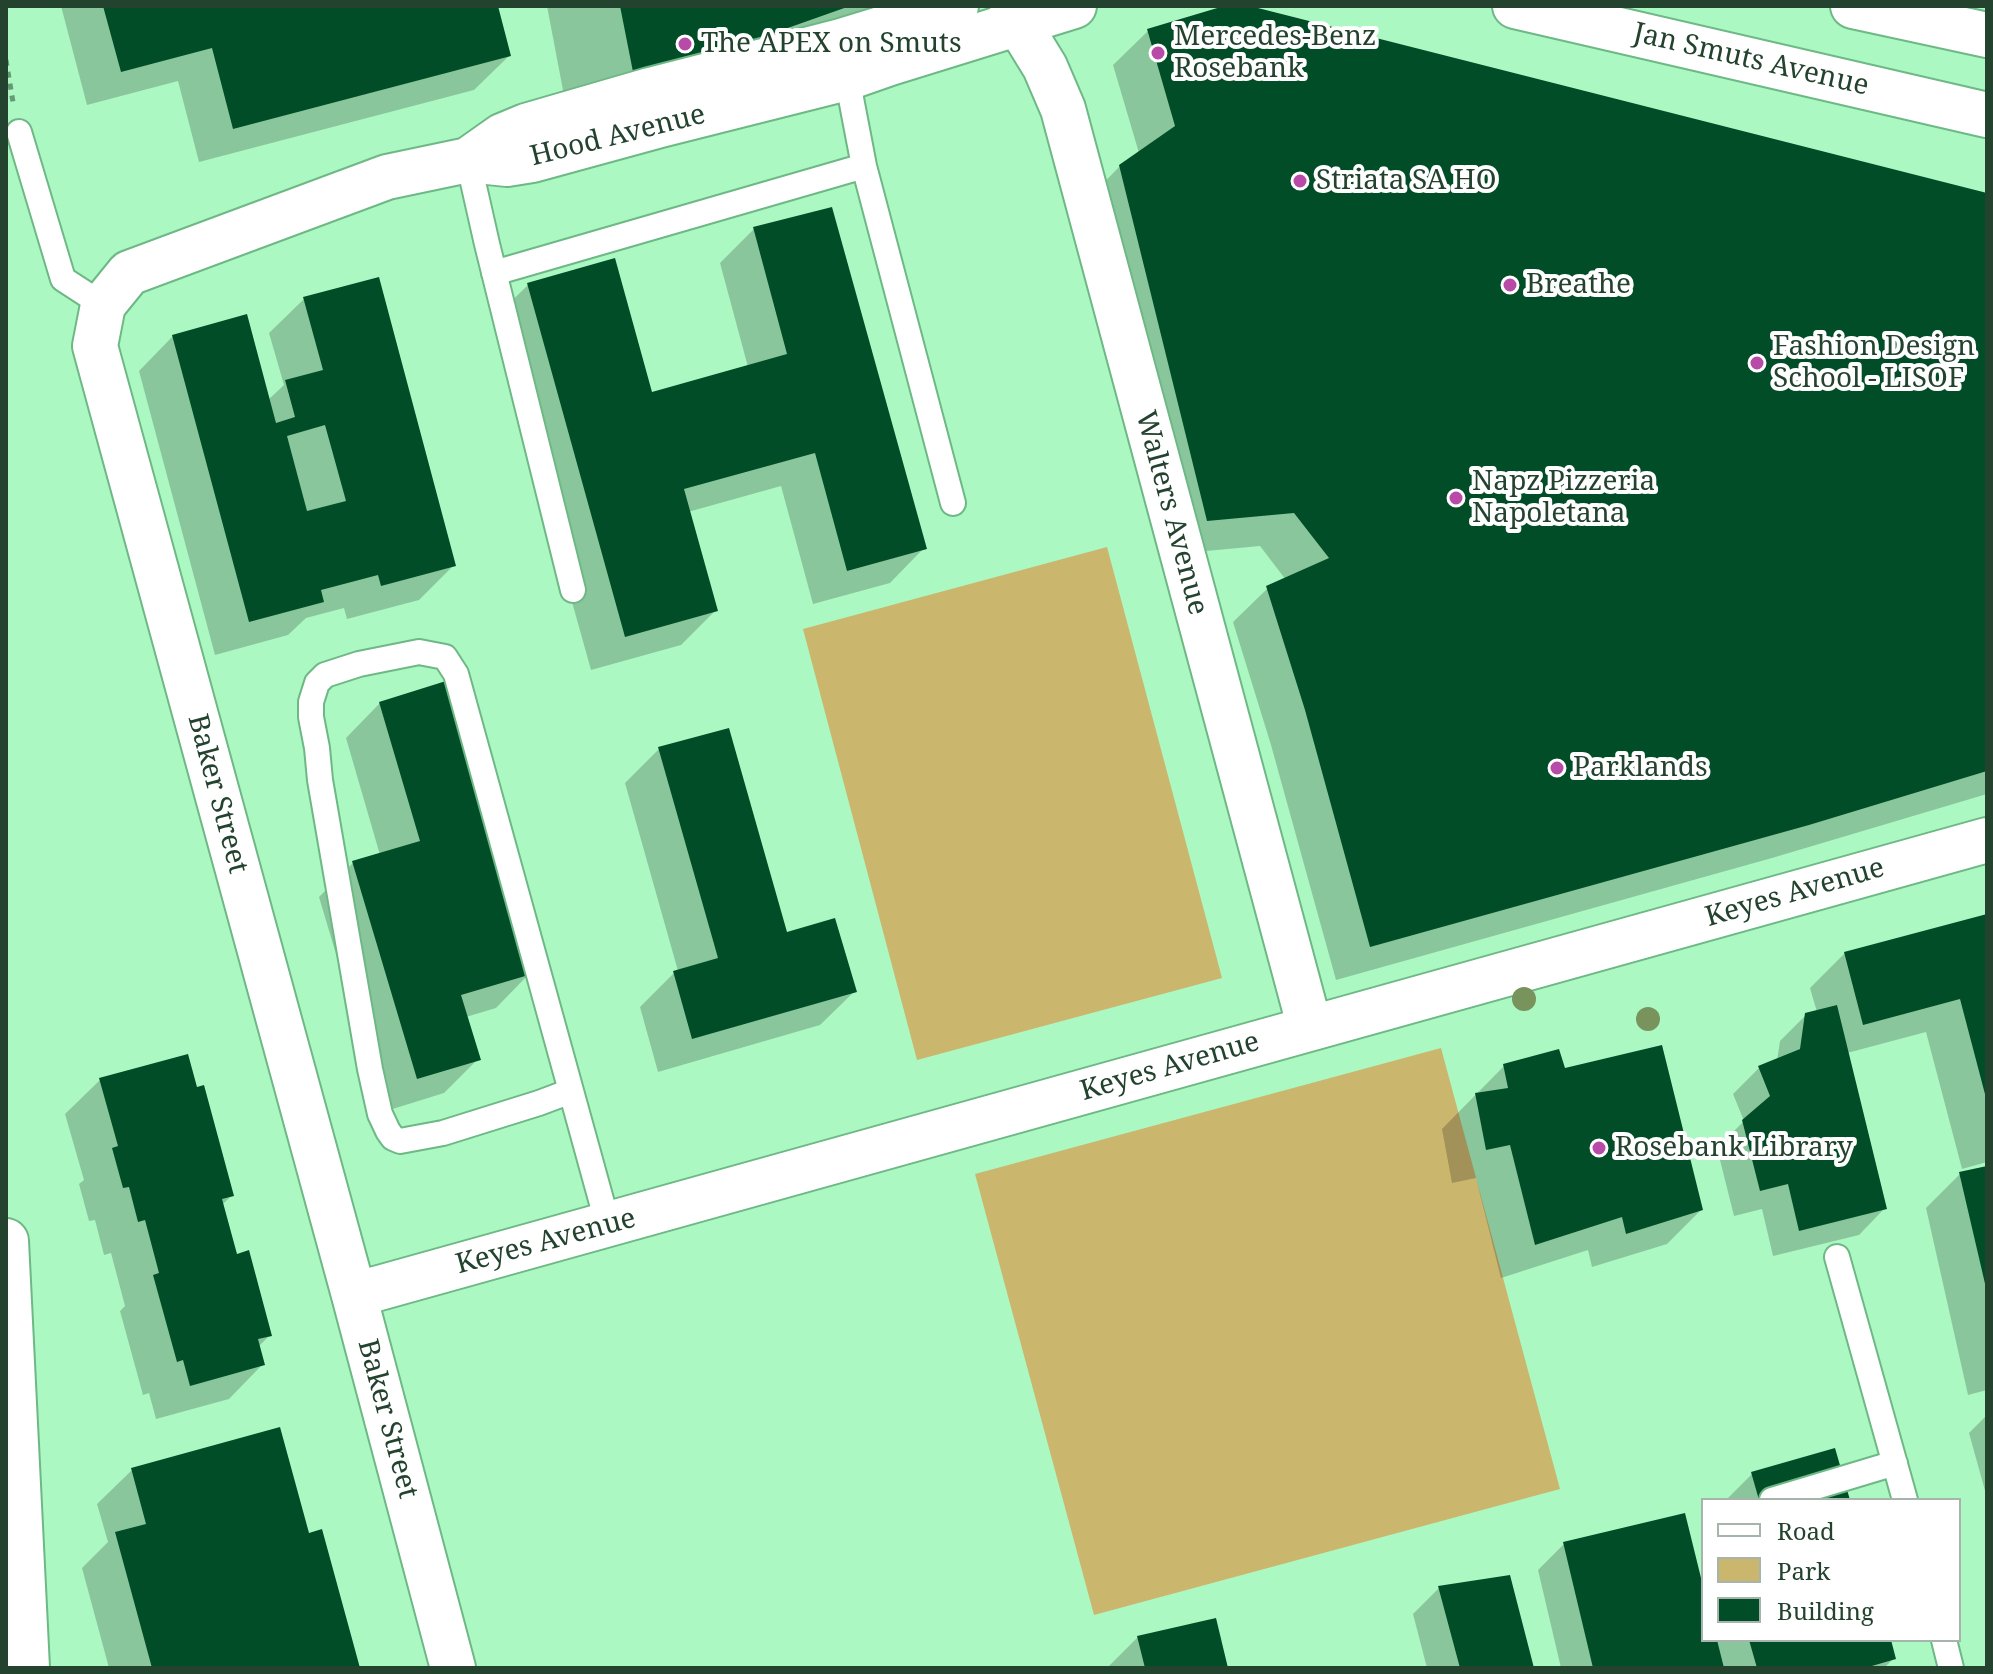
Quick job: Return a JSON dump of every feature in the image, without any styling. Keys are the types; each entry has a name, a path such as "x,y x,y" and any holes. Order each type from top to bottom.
{"street":[{"name":"Hood Avenue","path":"844,60 956,6"},
{"name":"Hood Avenue","path":"468,160 507,164 532,160 572,131 655,107 1015,15 1074,6"},
{"name":"Jan Smuts Avenue","path":"1515,6 1987,115"},
{"path":"1853,6 1987,35"},
{"name":"Walters Avenue","path":"1015,15 1045,67 1063,109 1310,1028"},
{"name":"Baker Street","path":"453,1668 95,346 103,305 129,273 387,177 468,160"},
{"name":"Keyes Avenue","path":"354,1295 1987,840"},
{"path":"6,1241 27,1668"}],"lane":[{"path":"844,60 864,166 953,503"},
{"path":"19,132 63,279 103,305"},
{"path":"468,160 573,590"},
{"path":"494,273 864,166"},
{"path":"571,1091 443,1133 400,1141 388,1131 380,1114 370,1069 311,717 311,702 317,683 325,675 359,664 419,652 445,657 456,674 608,1225"},
{"path":"1837,1257 1904,1498"},
{"path":"1779,1498 1895,1463"},
{"path":"1944,1642 1951,1668"}],"path":[{"path":"6,60 19,132"}],"green space":[{"path":"1107,547 1222,978 917,1060 803,629"},
{"path":"1441,1048 1560,1489 1094,1615 975,1174"}],"building":[{"path":"103,6 498,6 511,56 233,129 212,48 121,72"},
{"name":"The APEX on Smuts","path":"620,6 850,6 635,82"},
{"path":"1224,6 1250,6 1987,193 1987,771 1809,825 1370,947 1305,710 1266,586 1329,558 1294,513 1207,521 1119,165 1175,126 1147,29"},
{"path":"832,207 927,549 847,571 815,453 684,489 718,611 625,637 527,283 615,258 652,392 787,354 753,227"},
{"path":"379,277 456,566 381,586 378,575 321,590 324,602 249,622 172,335 247,314 276,423 295,417 285,380 323,370 303,297","holes":["325,425 346,501 307,511 287,436"]},
{"path":"446,681 532,974 461,995 481,1060 417,1079 352,861 420,841 379,702"},
{"path":"729,728 787,932 835,918 857,992 692,1039 673,971 718,958 658,747"},
{"path":"1987,914 1986,1098 1960,999 1863,1025 1844,952"},
{"path":"1837,1005 1887,1209 1799,1231 1788,1184 1760,1191 1742,1120 1770,1096 1758,1066 1800,1049 1805,1013"},
{"name":"Rosebank Library","path":"1662,1045 1703,1210 1626,1234 1622,1217 1535,1245 1510,1145 1486,1150 1475,1093 1508,1088 1503,1064 1559,1049 1565,1068"},
{"path":"188,1054 197,1087 204,1085 234,1196 222,1199 237,1254 249,1250 272,1336 258,1339 265,1365 190,1386 183,1360 177,1362 153,1275 159,1273 145,1220 138,1222 129,1187 123,1188 112,1148 118,1146 99,1078"},
{"path":"1987,1166 1987,1288 1986,1288 1959,1172"},
{"path":"280,1427 309,1533 322,1529 360,1668 152,1668 115,1532 146,1524 131,1468"},
{"path":"1835,1448 1849,1498 1758,1498 1751,1472"},
{"path":"1685,1513 1701,1578 1701,1642 1718,1642 1724,1668 1593,1668 1563,1542"},
{"path":"1510,1575 1534,1668 1460,1668 1438,1586"},
{"path":"1216,1618 1228,1668 1145,1668 1137,1636"},
{"path":"1750,1642 1892,1642 1896,1659 1865,1668 1757,1668"}],"place":[{"name":"The APEX on Smuts","path":"685,44"},
{"name":"Mercedes-Benz Rosebank","path":"1158,53"},
{"name":"Striata SA HO","path":"1300,181"},
{"name":"Breathe","path":"1510,285"},
{"name":"Fashion Design School - LISOF","path":"1757,363"},
{"name":"Napz Pizzeria Napoletana","path":"1456,498"},
{"name":"Parklands","path":"1557,768"},
{"name":"Rosebank Library","path":"1599,1148"}]}
